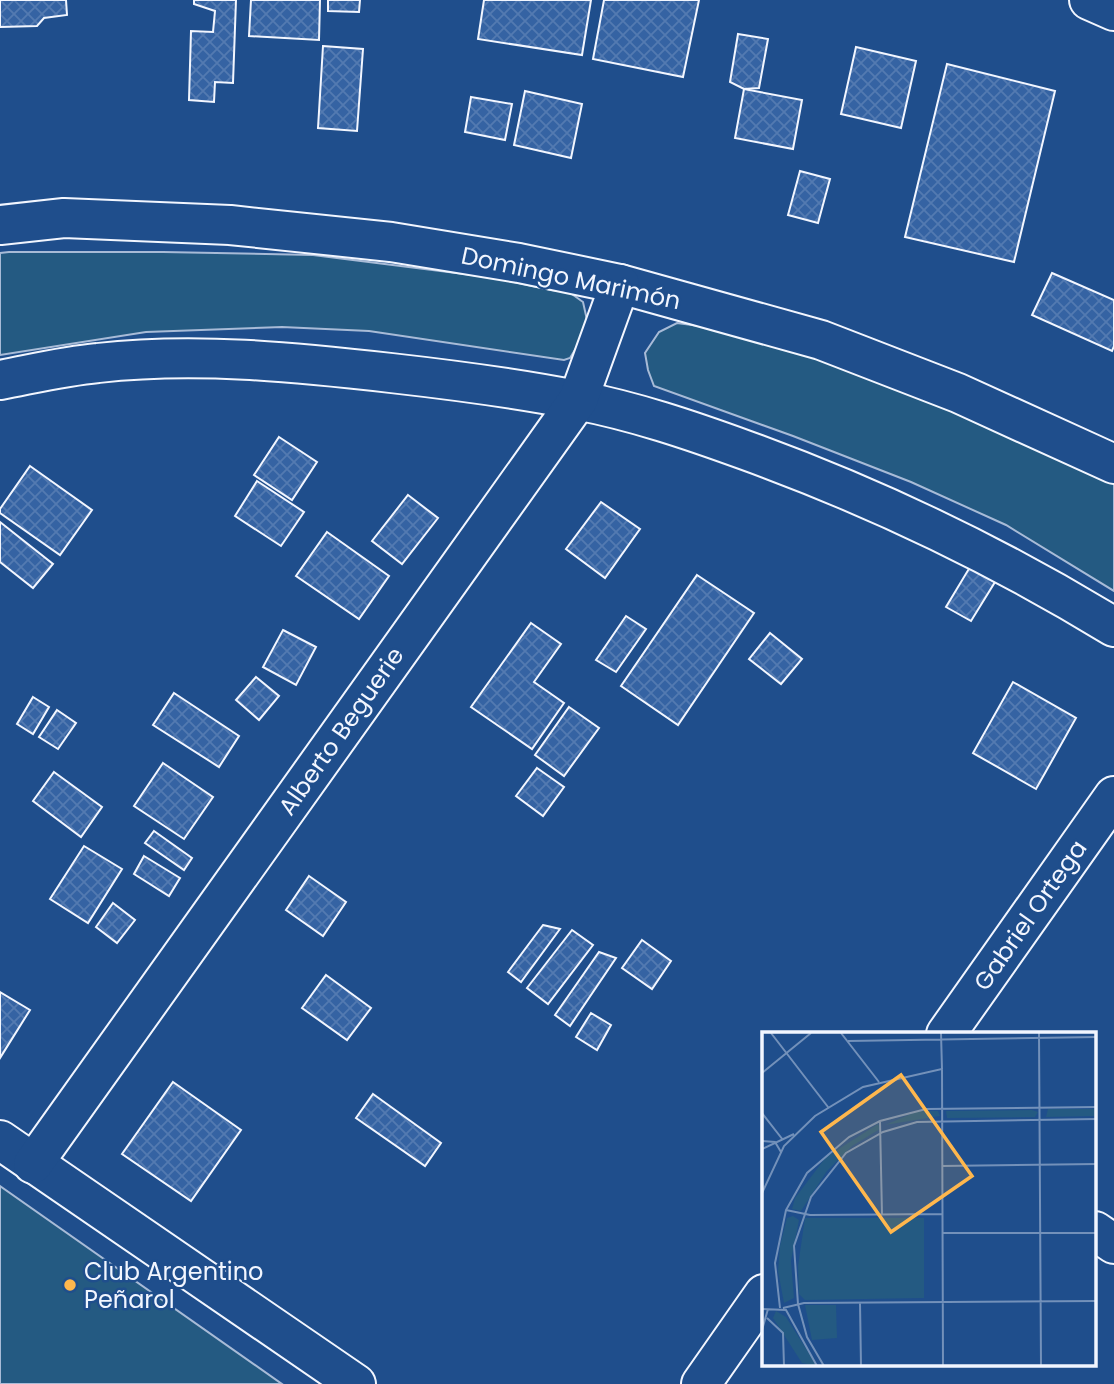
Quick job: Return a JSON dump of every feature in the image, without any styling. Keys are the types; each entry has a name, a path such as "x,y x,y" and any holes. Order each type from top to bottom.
{"street":[{"path":"1089,0 1114,11"},
{"name":"Domingo Marimón","path":"0,225 64,218 230,225 391,242 519,263 620,284 821,340 958,393 1114,464"},
{"name":"Alberto Beguerie","path":"33,1164 578,400 620,284"},
{"path":"0,380 98,363 212,358 437,378 578,400 677,425 801,470 951,536 1071,601 1114,628"},
{"name":"Gabriel Ortega","path":"947,1032 1114,796"},
{"path":"0,1140 356,1384"},
{"path":"1096,1232 1114,1244"},
{"path":"701,1384 762,1297"}],"shaded area":[{"path":"0,253 313,255 496,278 569,292 583,302 587,320 581,340 570,358 564,360 369,331 282,327 146,332 0,355"},
{"path":"677,323 707,327 794,350 919,394 1114,483 1114,591 1006,525 911,482 654,386 645,353 659,332"},
{"name":"Club Argentino Peñarol","path":"0,1186 282,1384 0,1384"}],"building":[{"path":"0,0 66,0 67,15 44,18 37,26 0,27"},
{"path":"194,0 236,0 233,83 215,82 214,102 189,100 191,31 213,32 215,11 194,4"},
{"path":"251,0 320,0 319,40 249,36"},
{"path":"328,0 360,0 359,12 328,11"},
{"path":"484,0 591,0 582,55 478,39"},
{"path":"604,0 699,0 683,77 593,59"},
{"path":"738,34 768,39 759,88 744,89 730,82"},
{"path":"323,46 363,49 357,131 318,128"},
{"path":"856,47 916,61 901,128 841,114"},
{"path":"947,64 1055,91 1014,262 905,237"},
{"path":"744,89 802,100 793,149 735,138"},
{"path":"525,91 582,104 571,158 514,145"},
{"path":"471,97 512,104 505,140 465,132"},
{"path":"800,171 830,179 818,223 788,215"},
{"path":"1052,273 1114,300 1112,351 1032,315"},
{"path":"279,437 317,462 292,500 254,475"},
{"path":"30,466 92,510 60,555 0,513 0,509"},
{"path":"257,481 304,512 281,546 235,516"},
{"path":"408,495 438,518 402,564 372,541"},
{"path":"601,502 640,529 605,578 566,549"},
{"path":"0,522 53,564 33,588 0,562"},
{"path":"327,532 389,576 359,619 296,576"},
{"path":"970,567 995,582 971,621 946,607"},
{"path":"697,575 754,613 678,725 621,686"},
{"path":"626,616 646,629 616,672 596,660"},
{"path":"531,623 561,644 534,682 564,703 532,749 471,707"},
{"path":"283,630 316,647 296,685 263,667"},
{"path":"770,633 802,659 781,684 749,659"},
{"path":"256,677 279,696 259,720 236,700"},
{"path":"1013,682 1076,718 1036,789 973,753"},
{"path":"174,693 239,736 219,767 153,725"},
{"path":"33,697 49,707 33,734 17,724"},
{"path":"569,707 599,728 564,776 535,755"},
{"path":"57,710 76,723 58,749 39,737"},
{"path":"163,763 213,797 184,839 134,806"},
{"path":"537,768 564,787 543,816 516,796"},
{"path":"54,772 102,807 81,837 33,801"},
{"path":"154,831 192,858 184,870 145,843"},
{"path":"84,846 122,869 88,923 50,899"},
{"path":"144,856 180,878 169,896 134,874"},
{"path":"309,876 346,902 323,936 286,910"},
{"path":"113,903 135,920 117,943 96,927"},
{"path":"543,925 560,929 521,982 508,972"},
{"path":"572,930 593,945 548,1004 527,988"},
{"path":"642,940 671,961 652,989 622,968"},
{"path":"599,952 616,958 570,1026 555,1015"},
{"path":"326,975 371,1008 347,1040 302,1008"},
{"path":"0,992 30,1010 0,1058"},
{"path":"591,1013 611,1025 597,1050 576,1037"},
{"path":"173,1082 241,1130 191,1201 122,1154"},
{"path":"373,1094 441,1143 425,1166 356,1118"}],"place":[{"name":"Club Argentino Peñarol","path":"70,1285"}]}
